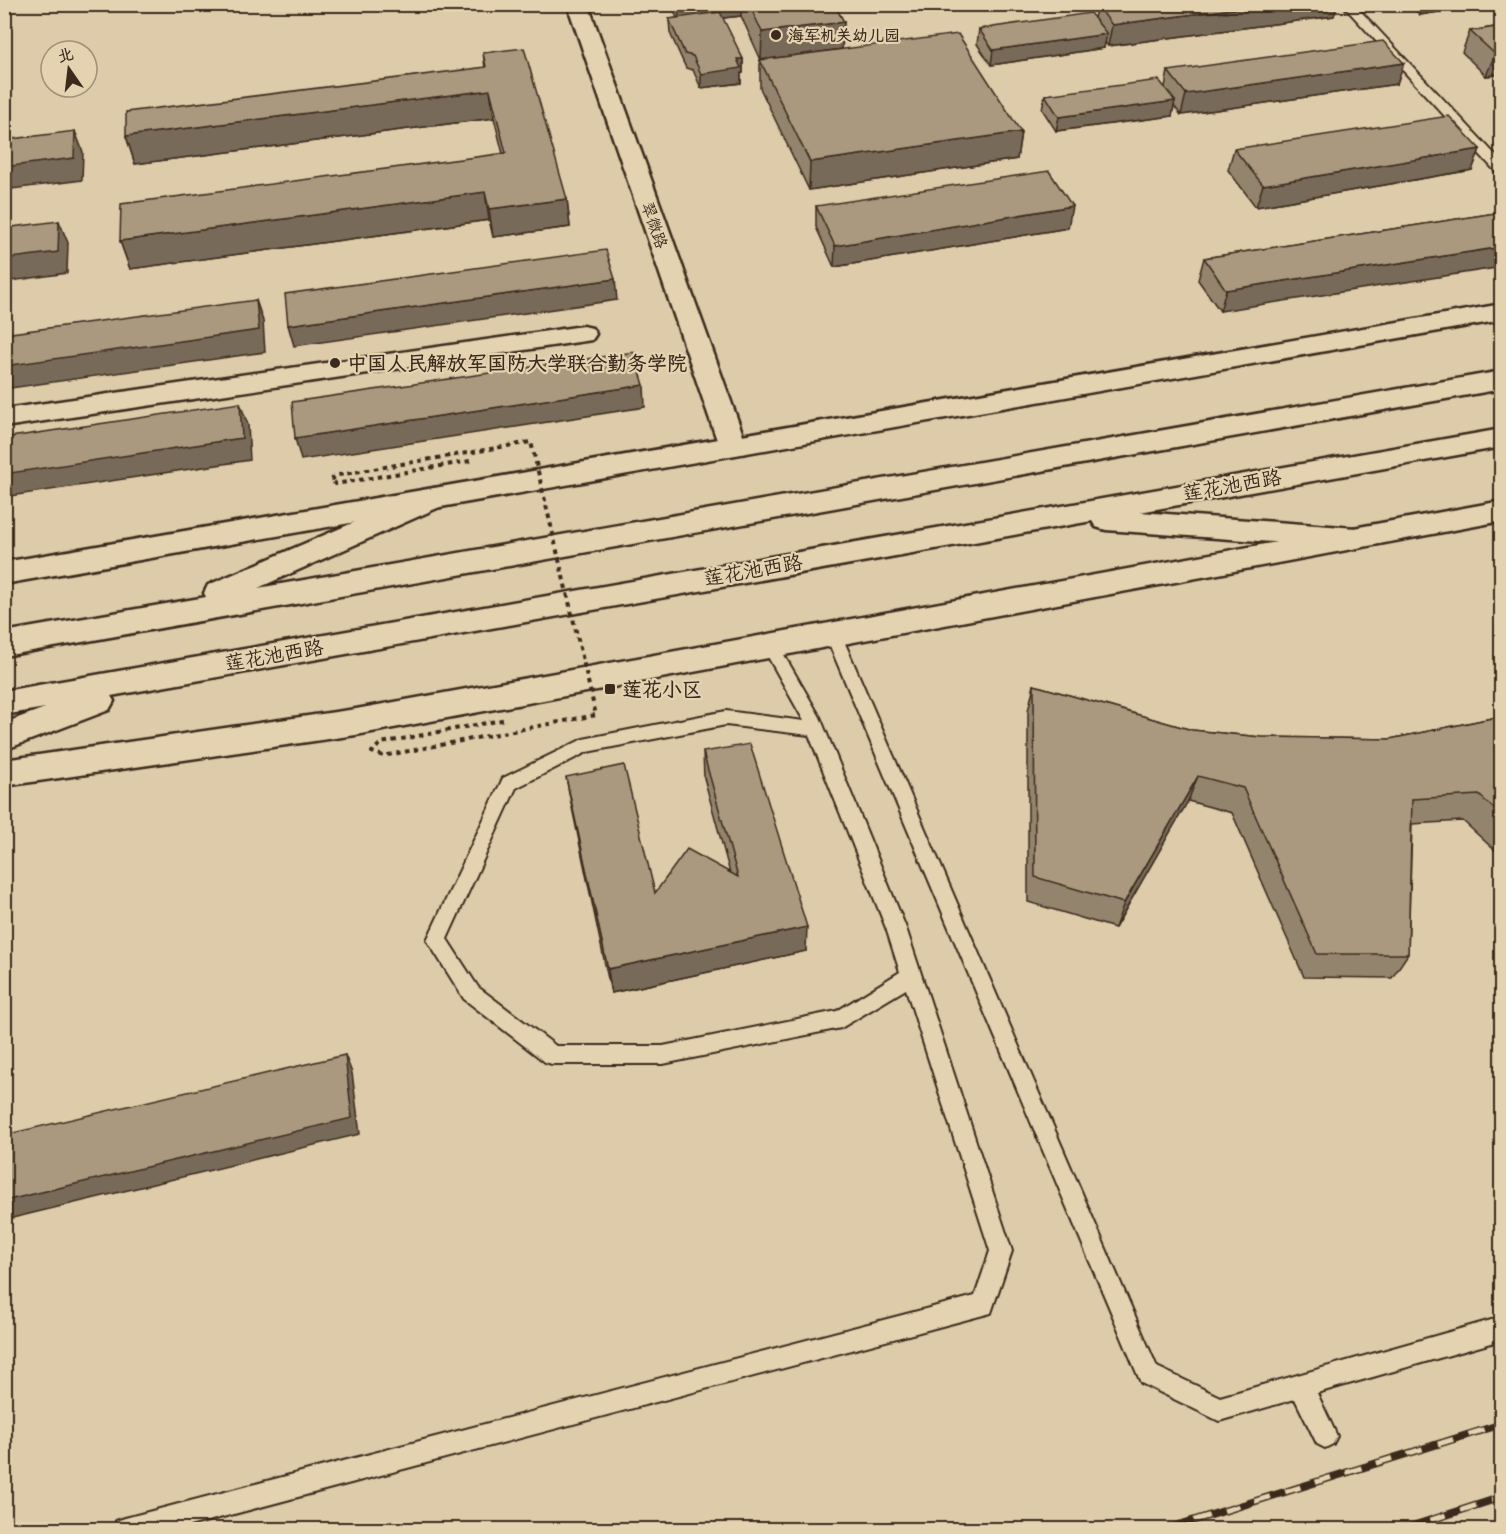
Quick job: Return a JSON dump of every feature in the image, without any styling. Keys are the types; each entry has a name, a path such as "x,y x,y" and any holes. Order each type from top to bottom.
{"main road":[{"name":"翠微路","path":"577,4 733,446"},
{"path":"4,573 1502,312"},
{"path":"4,418 583,334"},
{"path":"4,644 1502,380"},
{"name":"莲花池西路","path":"4,703 1502,438"},
{"path":"172,614 434,498"},
{"path":"4,773 356,722 1502,511"},
{"path":"1056,516 1356,538"},
{"path":"4,737 170,674"}],"lane":[{"path":"1347,4 1502,170"},
{"path":"833,634 1149,1375 1219,1409 1502,1328"},
{"path":"125,1530 983,1305 1001,1251 912,975 896,928 816,729 770,646"},
{"path":"816,729 726,718 583,746 508,783 437,940 471,993 552,1054 663,1055 841,1019 912,975"},
{"path":"1301,1385 1325,1436"}],"path":[{"path":"470,462 336,484 330,480 338,475 531,442 596,715 383,756 372,752 381,743 507,719"}],"building":[{"path":"749,4 834,4 844,22 762,32"},
{"path":"1269,4 1112,25 1097,5"},
{"path":"720,12 743,59 737,59 741,68 701,74 693,56 685,54 669,19"},
{"path":"1090,13 1107,34 993,50 979,29"},
{"path":"1502,26 1502,53 1495,54 1470,31"},
{"path":"958,34 1021,132 810,162 760,60"},
{"path":"1383,41 1404,63 1186,94 1168,71"},
{"path":"524,48 567,199 489,209 485,192 120,241 121,204 506,153 490,90 126,136 126,112 486,67 483,53"},
{"path":"1159,80 1175,101 1059,117 1045,95"},
{"path":"1449,116 1480,149 1263,185 1234,149"},
{"path":"75,131 74,158 4,167 4,140"},
{"path":"1049,171 1072,206 835,246 816,206"},
{"path":"1502,212 1502,247 1226,290 1204,258"},
{"path":"59,221 58,252 4,259 4,228"},
{"path":"606,250 615,279 288,325 285,294"},
{"path":"256,300 259,330 4,366 4,334"},
{"path":"634,352 644,385 295,438 292,402"},
{"path":"240,403 242,438 4,474 4,438"},
{"path":"1034,685 1192,730 1261,737 1390,739 1502,716 1502,816 1479,795 1412,799 1408,954 1317,954 1243,788 1198,776 1124,903 1035,877"},
{"path":"750,744 807,927 608,969 566,777 624,765 655,893 687,849 738,877 703,752"},
{"path":"345,1055 352,1118 4,1201 4,1135"}],"railway":[{"path":"1163,1530 1502,1424"},
{"path":"1400,1530 1502,1497"}],"place":[{"name":"海军机关幼儿园","path":"776,35"},
{"name":"中国人民解放军国防大学联合勤务学院","path":"335,363"},
{"name":"莲花小区","path":"610,689"}]}
